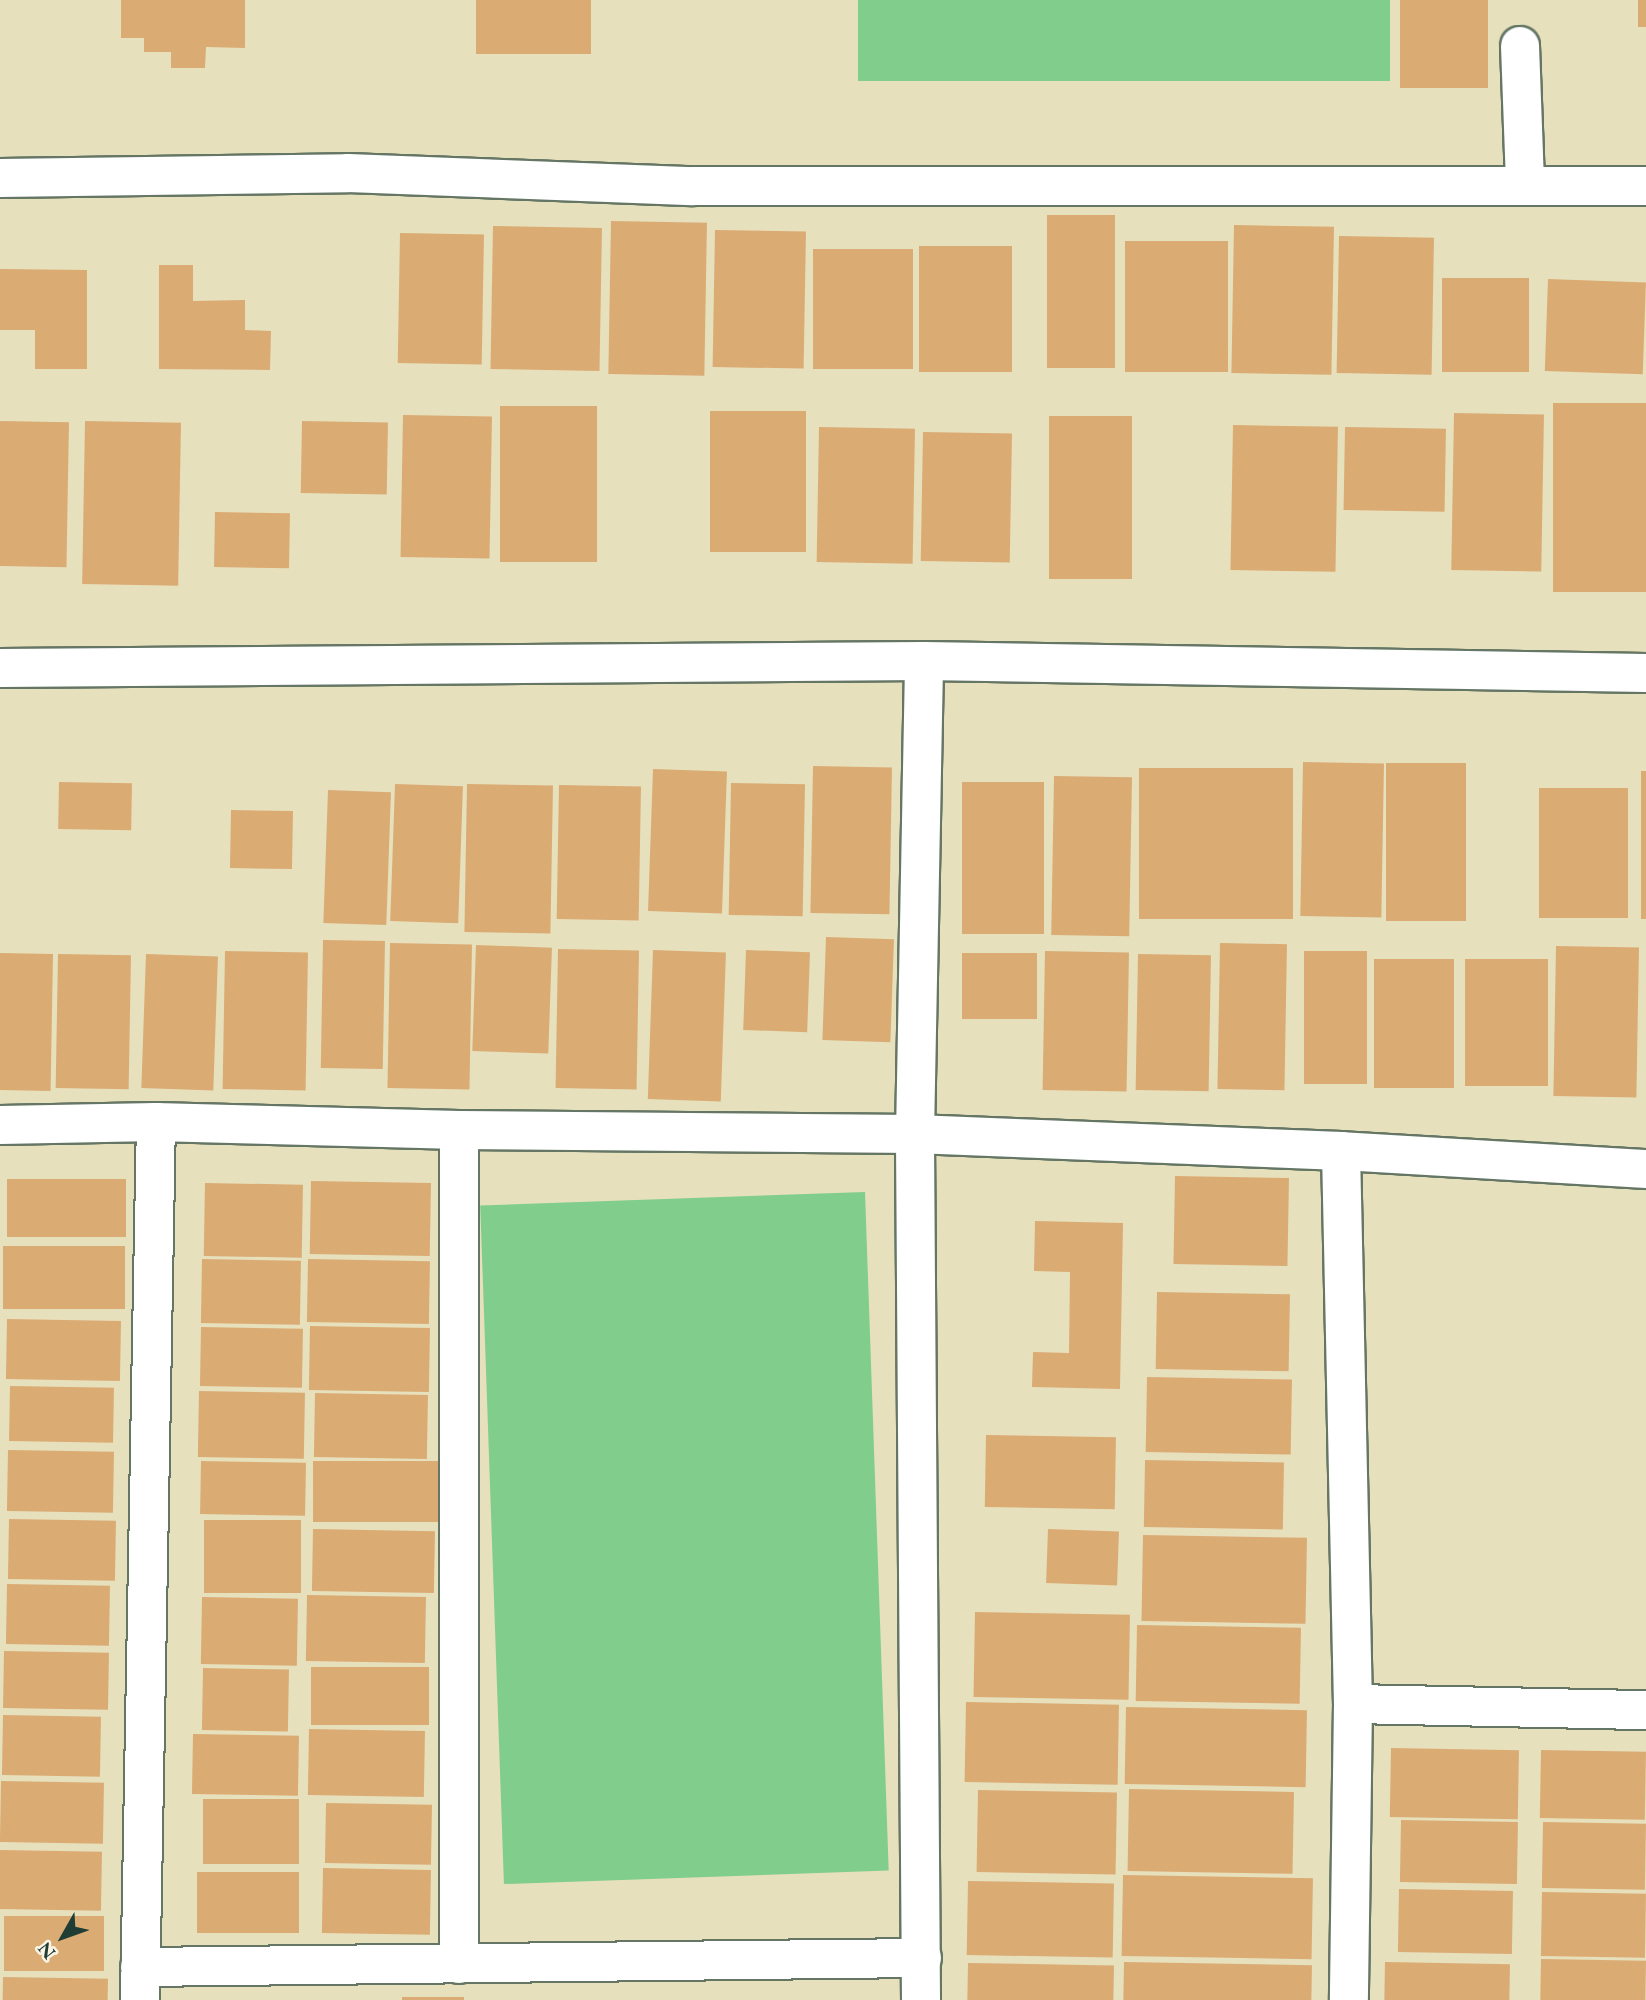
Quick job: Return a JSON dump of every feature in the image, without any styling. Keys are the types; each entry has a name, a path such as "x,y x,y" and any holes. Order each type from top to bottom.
{"street":[{"path":"1520,46 1525,185"},
{"path":"0,178 348,173 692,186 1646,186"},
{"path":"921,2000 915,1133 924,661"},
{"path":"0,668 924,661 1646,673"},
{"path":"156,1122 140,1983 459,1964 922,1958"},
{"path":"0,1125 156,1122 459,1130 915,1133 1341,1151 1646,1169"},
{"path":"459,1130 459,1964"},
{"path":"1341,1151 1353,1704 1349,2000"},
{"path":"1353,1704 1646,1710"}],"green space":[{"path":"858,0 1390,0 1390,81 858,81"},
{"path":"865,1192 889,1871 504,1884 480,1205"}],"building":[{"path":"121,0 245,0 245,48 206,47 205,68 171,68 171,52 144,52 144,38 121,38"},
{"path":"476,0 591,0 591,54 476,54"},
{"path":"1400,0 1488,0 1488,88 1400,88"},
{"path":"1638,0 1646,0 1646,27 1638,27"},
{"path":"1047,215 1115,215 1115,368 1047,368"},
{"path":"611,221 707,223 704,376 608,374"},
{"path":"1234,225 1334,227 1331,375 1231,373"},
{"path":"493,226 602,228 599,371 491,369"},
{"path":"715,230 806,232 804,369 713,367"},
{"path":"400,233 484,234 482,364 398,363"},
{"path":"1339,236 1434,238 1432,375 1337,373"},
{"path":"1125,241 1228,241 1228,372 1125,372"},
{"path":"919,246 1012,246 1012,372 919,372"},
{"path":"813,249 913,249 913,369 813,369"},
{"path":"159,265 193,265 193,301 245,300 245,330 271,331 270,370 159,369"},
{"path":"0,269 87,270 87,369 35,369 35,330 0,330"},
{"path":"1442,278 1529,278 1529,372 1442,372"},
{"path":"1548,279 1646,282 1643,374 1545,371"},
{"path":"1553,403 1646,403 1646,592 1553,592"},
{"path":"500,406 597,406 597,562 500,562"},
{"path":"710,411 806,411 806,552 710,552"},
{"path":"1454,413 1544,415 1541,572 1451,570"},
{"path":"403,415 492,417 490,559 401,557"},
{"path":"1049,416 1132,416 1132,579 1049,579"},
{"path":"0,421 69,422 66,567 0,566"},
{"path":"85,421 181,423 178,586 82,584"},
{"path":"302,421 388,423 387,494 301,493"},
{"path":"1233,425 1338,427 1335,572 1230,570"},
{"path":"819,427 915,429 913,564 817,562"},
{"path":"1345,427 1446,429 1445,512 1344,510"},
{"path":"923,432 1012,434 1010,563 921,561"},
{"path":"215,512 290,513 289,568 214,567"},
{"path":"1303,762 1384,763 1381,917 1300,916"},
{"path":"1386,763 1466,763 1466,921 1386,921"},
{"path":"813,766 892,767 889,914 810,913"},
{"path":"1139,768 1293,768 1293,919 1139,919"},
{"path":"653,769 727,772 722,913 648,911"},
{"path":"1641,771 1646,771 1646,919 1641,919"},
{"path":"1054,776 1132,777 1129,936 1051,935"},
{"path":"59,782 132,783 131,830 58,829"},
{"path":"962,782 1044,782 1044,934 962,934"},
{"path":"731,783 805,784 803,916 729,915"},
{"path":"395,784 463,786 458,923 390,921"},
{"path":"467,784 553,786 550,933 464,932"},
{"path":"559,785 641,786 639,920 557,919"},
{"path":"1539,788 1628,788 1628,918 1539,918"},
{"path":"328,790 391,792 386,925 323,923"},
{"path":"231,810 293,811 292,869 230,868"},
{"path":"826,937 894,939 890,1042 822,1040"},
{"path":"323,940 385,941 383,1069 321,1068"},
{"path":"390,943 472,944 469,1089 387,1088"},
{"path":"1220,943 1287,944 1284,1090 1217,1089"},
{"path":"476,945 552,948 548,1054 472,1051"},
{"path":"1556,946 1639,947 1636,1097 1553,1096"},
{"path":"558,949 639,950 637,1089 556,1088"},
{"path":"653,950 726,953 721,1101 648,1099"},
{"path":"746,950 810,952 807,1032 743,1030"},
{"path":"225,951 308,952 306,1090 223,1089"},
{"path":"1045,951 1129,952 1127,1091 1043,1090"},
{"path":"1304,951 1367,951 1367,1084 1304,1084"},
{"path":"0,953 53,954 51,1091 0,1090"},
{"path":"962,953 1037,953 1037,1019 962,1019"},
{"path":"58,954 131,955 129,1089 56,1088"},
{"path":"146,954 218,957 213,1090 141,1088"},
{"path":"1138,954 1211,955 1209,1091 1136,1090"},
{"path":"1374,959 1454,959 1454,1088 1374,1088"},
{"path":"1465,959 1548,959 1548,1086 1465,1086"},
{"path":"1175,1176 1289,1178 1287,1266 1173,1264"},
{"path":"7,1179 126,1179 126,1237 7,1237"},
{"path":"311,1181 431,1183 430,1256 310,1254"},
{"path":"205,1183 303,1185 302,1258 204,1256"},
{"path":"1035,1221 1123,1223 1120,1389 1032,1387 1033,1352 1069,1353 1070,1272 1034,1271"},
{"path":"3,1246 125,1246 125,1309 3,1309"},
{"path":"202,1259 301,1261 300,1325 201,1323"},
{"path":"308,1259 430,1261 429,1324 307,1322"},
{"path":"1157,1292 1290,1294 1289,1371 1156,1369"},
{"path":"7,1319 121,1321 120,1381 6,1379"},
{"path":"310,1326 430,1328 429,1392 309,1390"},
{"path":"201,1327 303,1329 302,1388 200,1386"},
{"path":"1147,1377 1292,1380 1291,1455 1146,1452"},
{"path":"10,1386 114,1388 113,1443 9,1441"},
{"path":"199,1391 305,1393 304,1459 198,1457"},
{"path":"315,1393 428,1395 427,1459 314,1457"},
{"path":"986,1435 1116,1437 1115,1509 985,1507"},
{"path":"8,1450 114,1452 113,1513 7,1511"},
{"path":"1145,1460 1284,1462 1283,1529 1144,1527"},
{"path":"201,1461 306,1463 305,1516 200,1514"},
{"path":"313,1461 438,1461 438,1522 313,1522"},
{"path":"9,1519 116,1521 115,1581 8,1579"},
{"path":"204,1520 301,1520 301,1593 204,1593"},
{"path":"313,1529 435,1531 434,1593 312,1591"},
{"path":"1048,1529 1119,1531 1117,1585 1046,1583"},
{"path":"1143,1535 1307,1538 1305,1624 1141,1621"},
{"path":"7,1584 110,1586 109,1646 6,1644"},
{"path":"307,1595 426,1597 425,1663 306,1661"},
{"path":"202,1597 298,1599 297,1666 201,1664"},
{"path":"975,1612 1130,1615 1128,1700 974,1697"},
{"path":"1137,1625 1301,1628 1300,1704 1136,1701"},
{"path":"4,1651 109,1653 108,1710 3,1708"},
{"path":"311,1667 429,1667 429,1725 311,1725"},
{"path":"203,1668 289,1670 288,1731 202,1730"},
{"path":"966,1702 1119,1705 1118,1785 965,1782"},
{"path":"1126,1707 1307,1710 1306,1787 1125,1784"},
{"path":"3,1715 101,1717 100,1777 2,1775"},
{"path":"309,1729 425,1731 424,1797 308,1795"},
{"path":"193,1734 299,1736 298,1796 192,1794"},
{"path":"1391,1748 1519,1750 1518,1819 1390,1817"},
{"path":"1541,1750 1646,1752 1645,1820 1540,1818"},
{"path":"1,1781 104,1783 103,1844 0,1842"},
{"path":"1129,1789 1294,1792 1293,1874 1128,1871"},
{"path":"978,1790 1117,1792 1116,1874 977,1872"},
{"path":"203,1799 299,1799 299,1864 203,1864"},
{"path":"326,1803 432,1805 431,1865 325,1863"},
{"path":"1401,1820 1518,1822 1517,1884 1400,1882"},
{"path":"1543,1822 1646,1824 1645,1890 1542,1888"},
{"path":"0,1850 102,1852 101,1911 0,1909"},
{"path":"323,1868 431,1870 430,1935 322,1933"},
{"path":"197,1872 299,1872 299,1933 197,1933"},
{"path":"1123,1875 1313,1878 1312,1959 1122,1956"},
{"path":"968,1881 1114,1884 1113,1958 967,1955"},
{"path":"1399,1889 1513,1891 1512,1954 1398,1952"},
{"path":"1542,1892 1646,1894 1645,1958 1541,1956"},
{"path":"4,1916 104,1916 104,1971 4,1971"},
{"path":"1541,1959 1646,1961 1645,2000 1540,2000"},
{"path":"1124,1962 1312,1965 1311,2000 1123,2000"},
{"path":"1385,1962 1510,1964 1509,2000 1384,2000"},
{"path":"968,1963 1114,1966 1113,2000 967,2000"},
{"path":"3,1977 108,1979 108,2000 3,2000"},
{"path":"402,1997 464,1997 464,2000 402,2000"}]}
